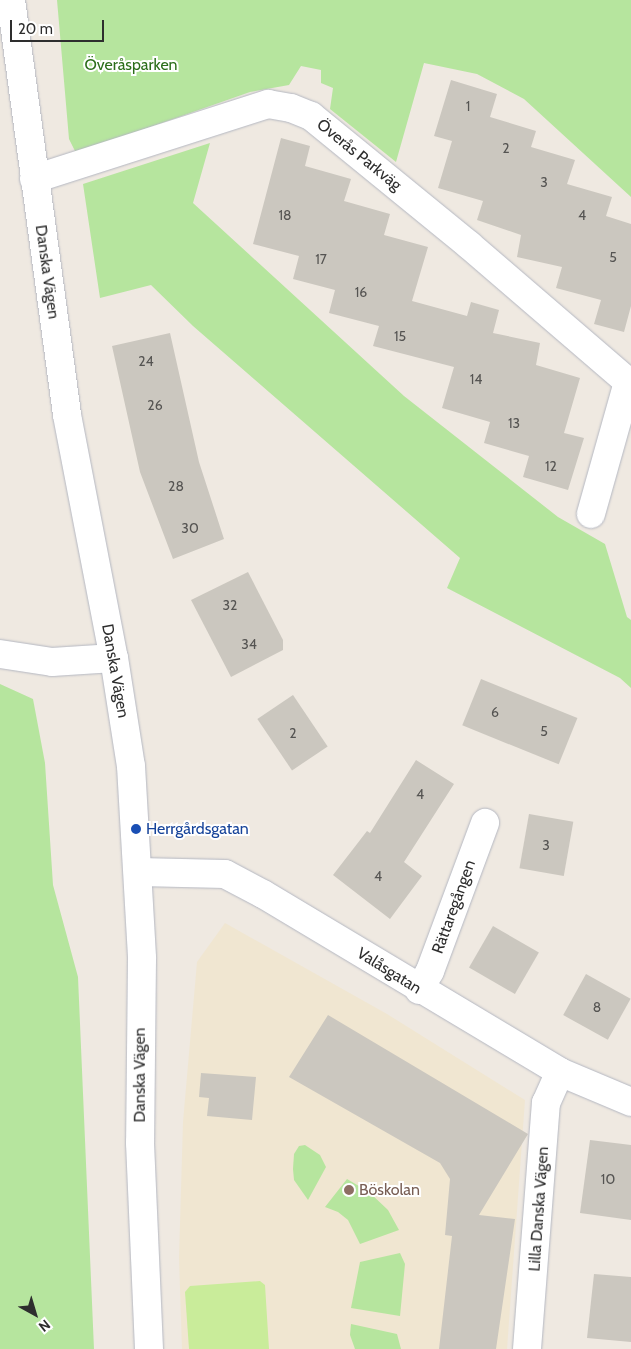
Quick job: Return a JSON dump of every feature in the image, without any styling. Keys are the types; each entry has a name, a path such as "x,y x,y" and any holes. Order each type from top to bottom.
{"street":[{"name":"Danska Vägen","path":"11,0 67,415 114,658 131,766 139,872 142,959 140,1143 149,1349"},
{"name":"Överås Parkväg","path":"34,178 268,104 291,108 311,116 344,141 629,377 592,514"},
{"path":"0,654 52,662 114,658"},
{"name":"Rättaregången","path":"419,990 430,971 485,823"},
{"name":"Valåsgatan","path":"139,872 225,874 263,894 419,990 560,1072 631,1102"},
{"name":"Lilla Danska Vägen","path":"528,1349 546,1104 560,1072"}],"shaded area":[{"name":"Böskolan","path":"225,923 387,1014 525,1100 507,1349 182,1349 179,1258 183,1122 197,962"}],"green space":[{"name":"Överåsparken","path":"57,0 631,0 631,197 524,99 477,74 424,63 396,162 330,109 333,88 321,83 321,70 301,66 289,85 250,92 85,150 75,151 69,139"},
{"path":"210,143 193,203 404,396 558,517 605,544 627,617 631,620 631,688 620,678 447,588 460,558 193,326 151,285 100,298 83,184"},
{"path":"0,684 33,699 45,763 53,885 78,977 94,1349 0,1349"},
{"path":"305,1145 320,1155 326,1167 308,1200 294,1180 293,1169 294,1154 299,1146"},
{"path":"347,1179 369,1192 388,1210 399,1230 360,1244 348,1220 338,1212 325,1207"},
{"path":"400,1253 405,1264 400,1316 351,1308 360,1262"},
{"path":"260,1281 265,1285 269,1349 189,1349 185,1292 190,1286"},
{"path":"351,1324 397,1334 401,1349 355,1349 350,1335"}],"building":[{"path":"451,80 497,94 490,117 536,131 531,147 575,160 567,184 612,197 606,216 631,224 631,306 624,332 594,324 601,300 556,288 562,267 517,257 521,235 477,220 483,201 438,188 452,141 434,136"},
{"path":"281,138 310,146 305,166 351,179 344,201 390,214 384,235 428,247 412,301 467,316 471,302 499,310 493,333 540,343 536,365 580,378 564,433 584,438 568,490 523,477 529,456 484,443 490,422 442,408 454,367 373,346 379,326 329,313 335,290 293,279 299,256 253,244"},
{"path":"170,333 199,462 224,539 173,559 140,472 112,346"},
{"path":"248,572 283,640 283,650 231,677 191,600"},
{"path":"481,679 577,718 559,764 462,725"},
{"path":"293,695 328,746 292,770 257,719"},
{"path":"416,760 454,784 404,862 422,876 390,919 333,875 367,831 370,833"},
{"path":"529,814 573,822 564,876 519,868"},
{"path":"493,926 539,952 515,994 469,968"},
{"path":"586,974 631,999 608,1040 563,1015"},
{"path":"328,1015 528,1134 479,1215 515,1219 496,1349 439,1349 452,1236 445,1235 450,1179 440,1163 289,1077"},
{"path":"201,1073 256,1077 252,1120 207,1116 209,1098 199,1097"},
{"path":"590,1140 631,1145 631,1220 580,1213"},
{"path":"594,1274 631,1277 631,1342 587,1338"}],"place":[{"name":"Herrgårdsgatan","path":"136,829"},
{"name":"Böskolan","path":"349,1190"}]}
